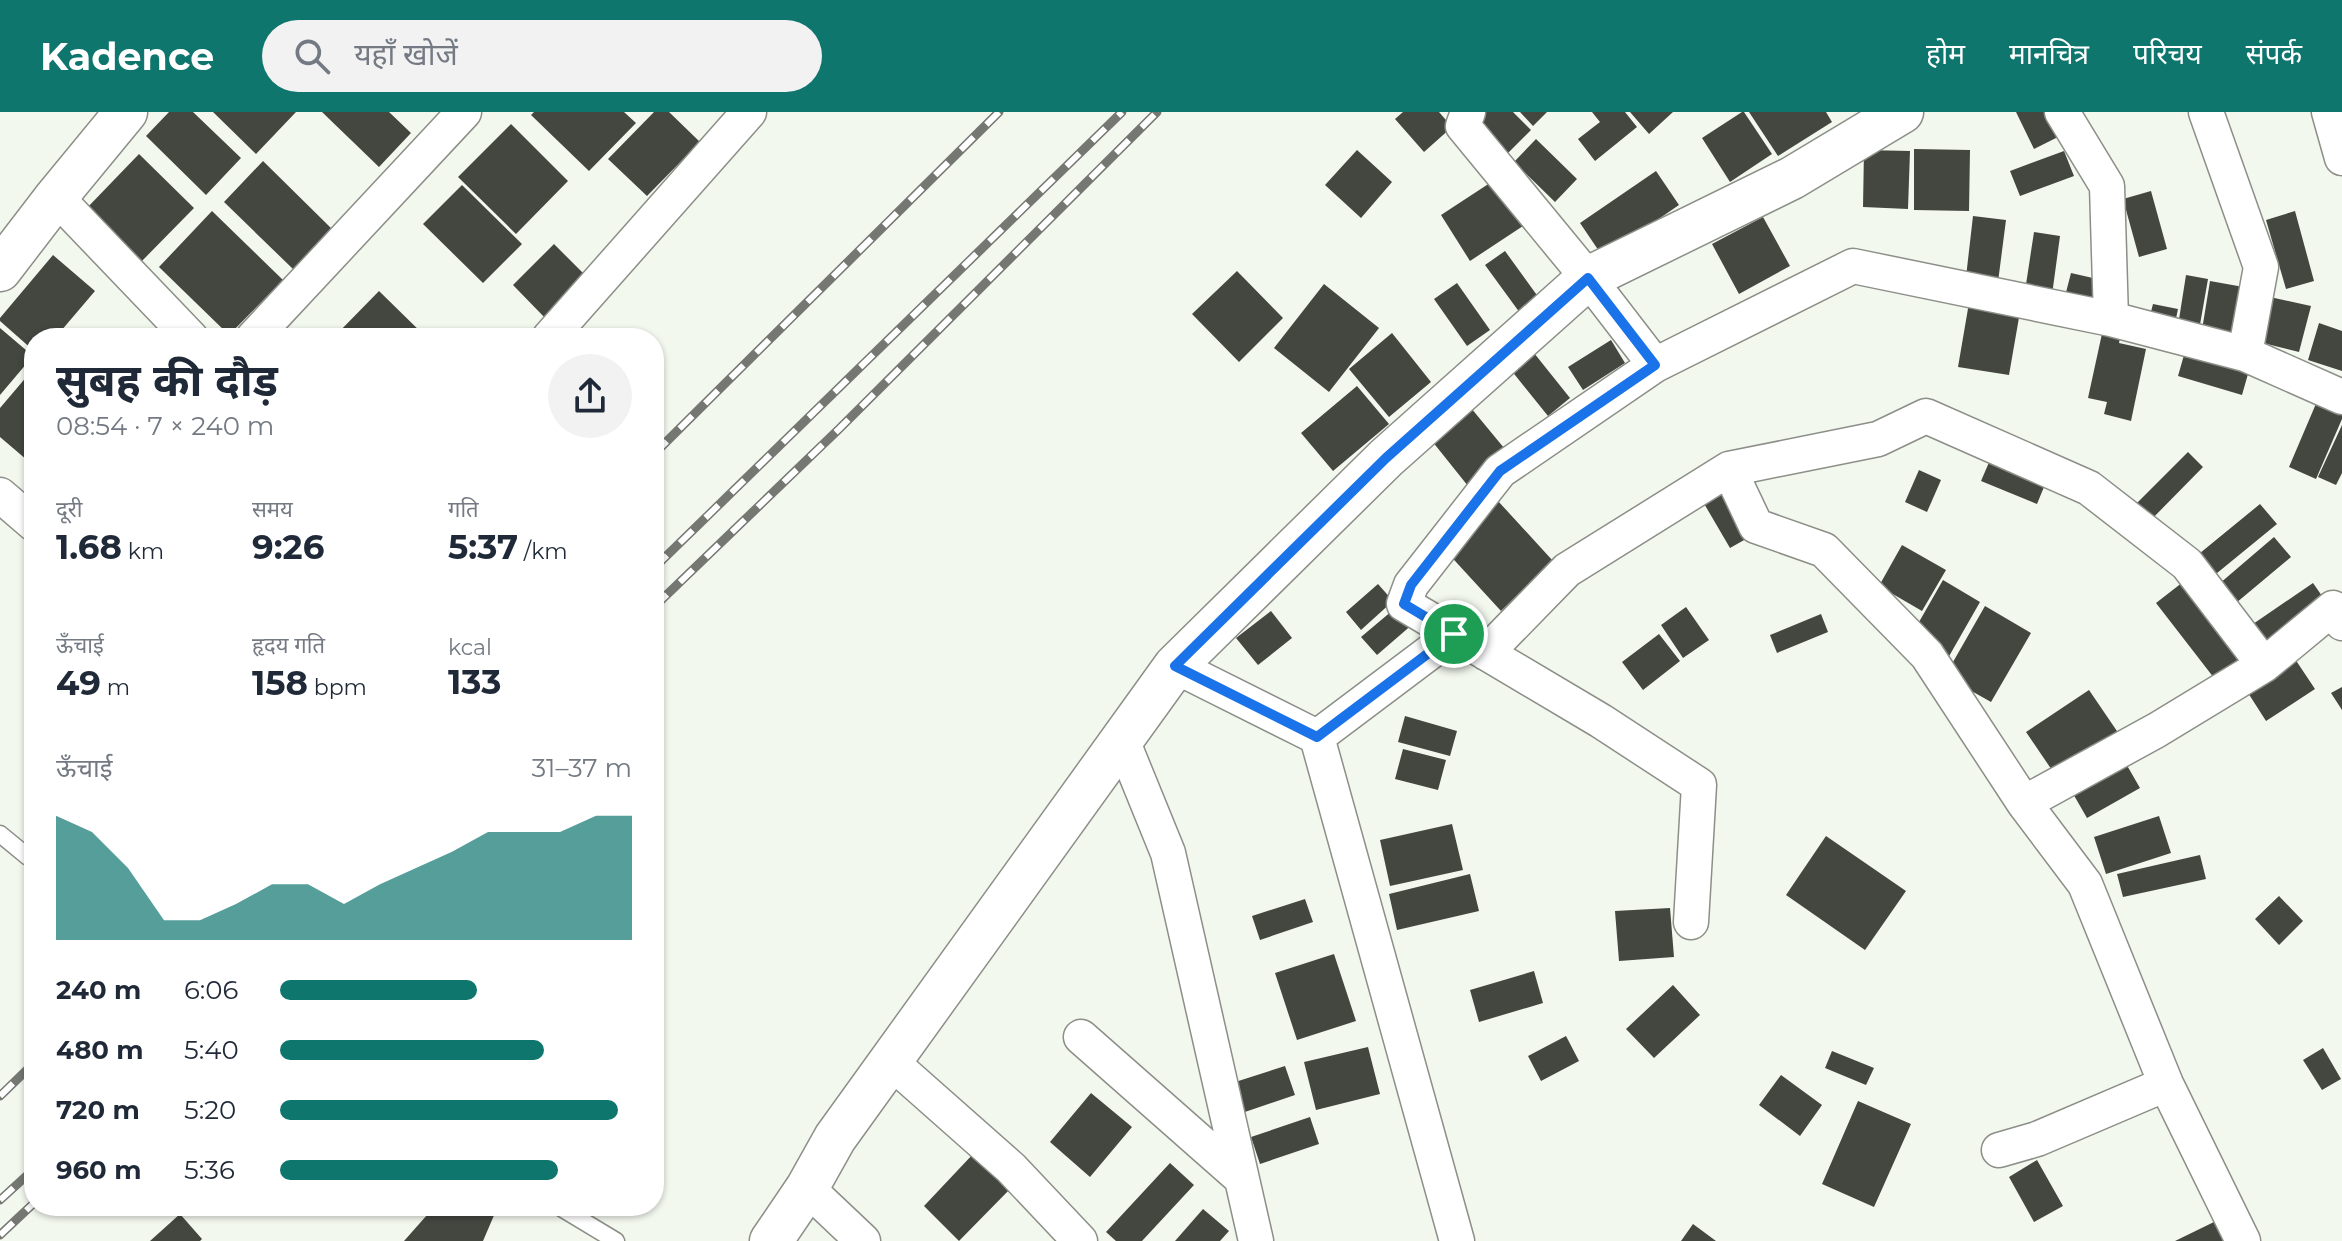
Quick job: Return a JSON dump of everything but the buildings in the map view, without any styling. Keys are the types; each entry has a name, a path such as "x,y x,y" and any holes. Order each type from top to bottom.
{"street":[{"path":"0,270 126,112"},
{"path":"262,328 464,112"},
{"path":"558,328 749,112"},
{"path":"1468,112 1463,126 1655,365"},
{"path":"771,1241 807,1188 835,1138 1175,666 1386,458 1588,278 1792,178 1902,112"},
{"path":"2062,112 2107,186 2111,319"},
{"path":"2206,112 2261,267 2245,354"},
{"path":"2329,112 2342,158"},
{"path":"56,197 181,328"},
{"path":"1691,922 1699,785 1601,721 1404,604 1411,585 1500,471 1655,365 1853,266 2111,319 2245,354 2342,397"},
{"path":"1486,653 1567,570 1729,469 1878,439 1926,416 2089,488 2187,564 2264,665"},
{"path":"1729,469 1756,526 1824,550 1927,655 2024,803 2085,884 2166,1084 2243,1241"},
{"path":"0,495 24,515"},
{"path":"2024,803 2157,730 2264,665 2333,608 2342,623"},
{"path":"1317,737 1454,634"},
{"path":"1175,666 1317,737 1457,1241"},
{"path":"1122,740 1168,853 1256,1241"},
{"path":"1081,1037 1241,1178"},
{"path":"890,1061 1011,1168 1080,1241"},
{"path":"1999,1150 2037,1139 2166,1084"},
{"path":"807,1188 863,1241"}],"lane":[{"path":"0,834 24,854"},
{"path":"575,1216 616,1241"}],"railway":[{"path":"664,444 999,112"},
{"path":"664,558 1122,112"},
{"path":"664,597 839,429 1157,112"},
{"path":"0,1096 24,1073"},
{"path":"0,1200 24,1178"},
{"path":"0,1235 24,1212"}],"route":[{"path":"1588,278 1655,365 1500,471 1411,585 1404,604 1454,634 1317,737 1175,666 1386,458 1588,278"}]}
